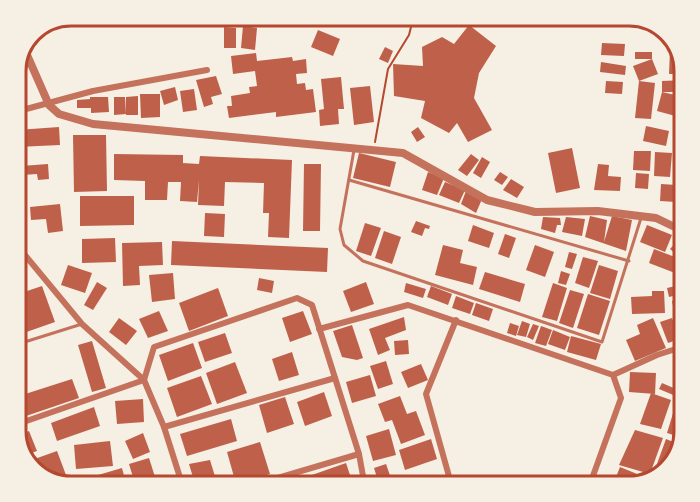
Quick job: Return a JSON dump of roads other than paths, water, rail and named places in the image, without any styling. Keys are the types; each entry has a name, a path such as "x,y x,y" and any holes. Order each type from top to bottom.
{"street":[{"path":"28,57 49,105 59,114 93,124 403,153 487,200 535,212 598,211 656,218 674,227"},
{"path":"26,110 93,91 207,70"},
{"path":"26,256 82,324 144,380 164,427 180,476"},
{"path":"144,380 154,347 297,298 312,305 359,454 363,476"},
{"path":"319,329 408,305 612,375 674,350"},
{"path":"449,476 426,394 456,320"},
{"path":"593,476 621,398 612,375"},
{"path":"164,427 335,378"},
{"path":"26,421 144,380"},
{"path":"284,476 359,454"}],"lane":[{"path":"354,150 340,229 344,245 363,261 602,342 630,261 642,217"},
{"path":"349,180 630,261"},
{"path":"26,342 82,324"}]}
